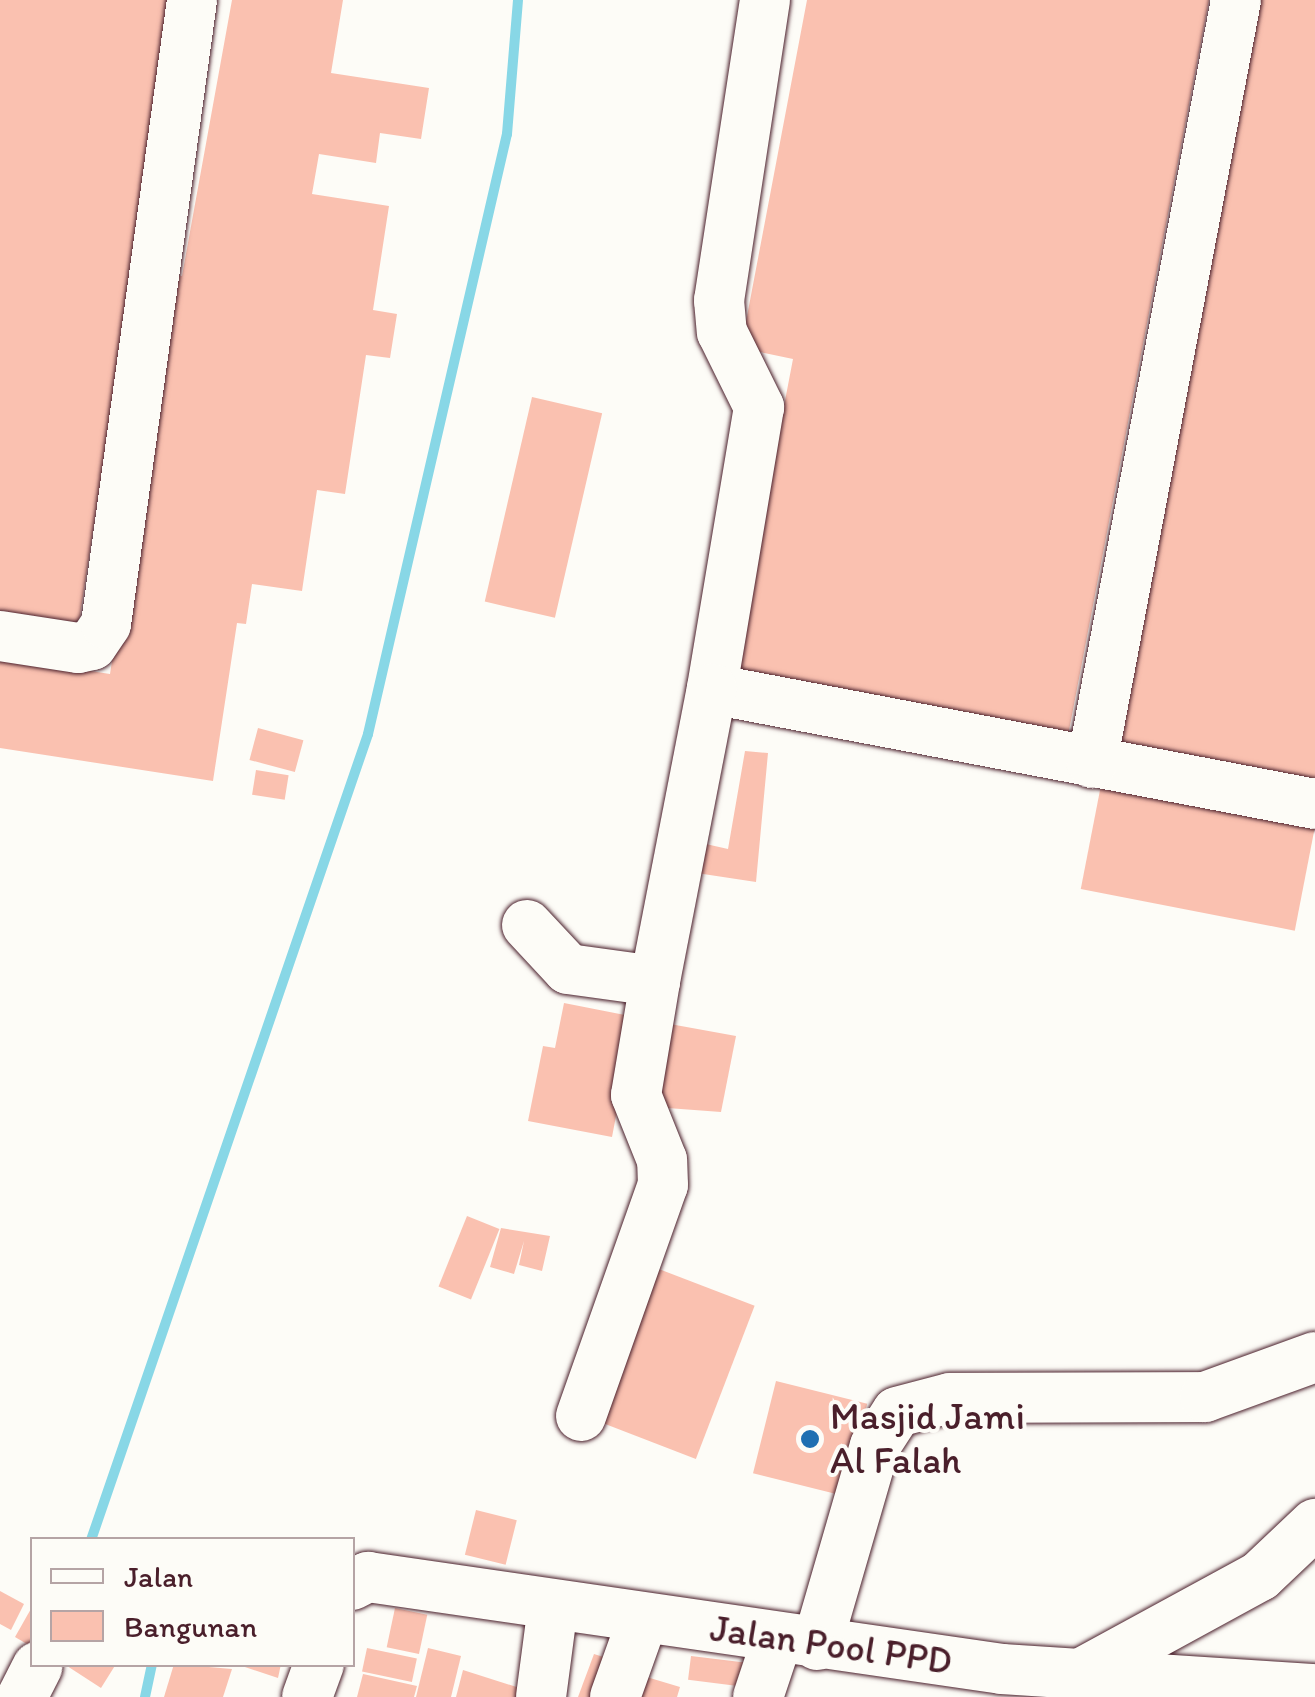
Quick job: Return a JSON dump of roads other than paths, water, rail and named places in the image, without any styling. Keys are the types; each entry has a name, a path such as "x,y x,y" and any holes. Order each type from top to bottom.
{"street":[{"path":"0,636 78,648 92,645 106,624 192,0"},
{"path":"581,1416 662,1185 662,1160 636,1095 760,407 722,332 720,300 765,0"},
{"path":"1092,764 1236,0"},
{"path":"712,689 1315,804"},
{"path":"527,925 568,969 655,981"},
{"path":"758,1697 797,1642 875,1446 897,1412 950,1398 1206,1397 1315,1357"},
{"path":"1082,1673 1260,1576 1315,1524"},
{"name":"Jalan Pool PPD","path":"355,1584 368,1578 797,1642 999,1683 1082,1673 1230,1689 1315,1688"},
{"path":"542,1697 553,1606"},
{"path":"614,1697 643,1619"},
{"path":"307,1697 318,1667"}],"waterway":[{"path":"92,1537 368,734 507,134 518,0"},
{"path":"145,1697 151,1667"}],"place":[{"name":"Masjid Jami Al Falah","path":"810,1439"}]}
